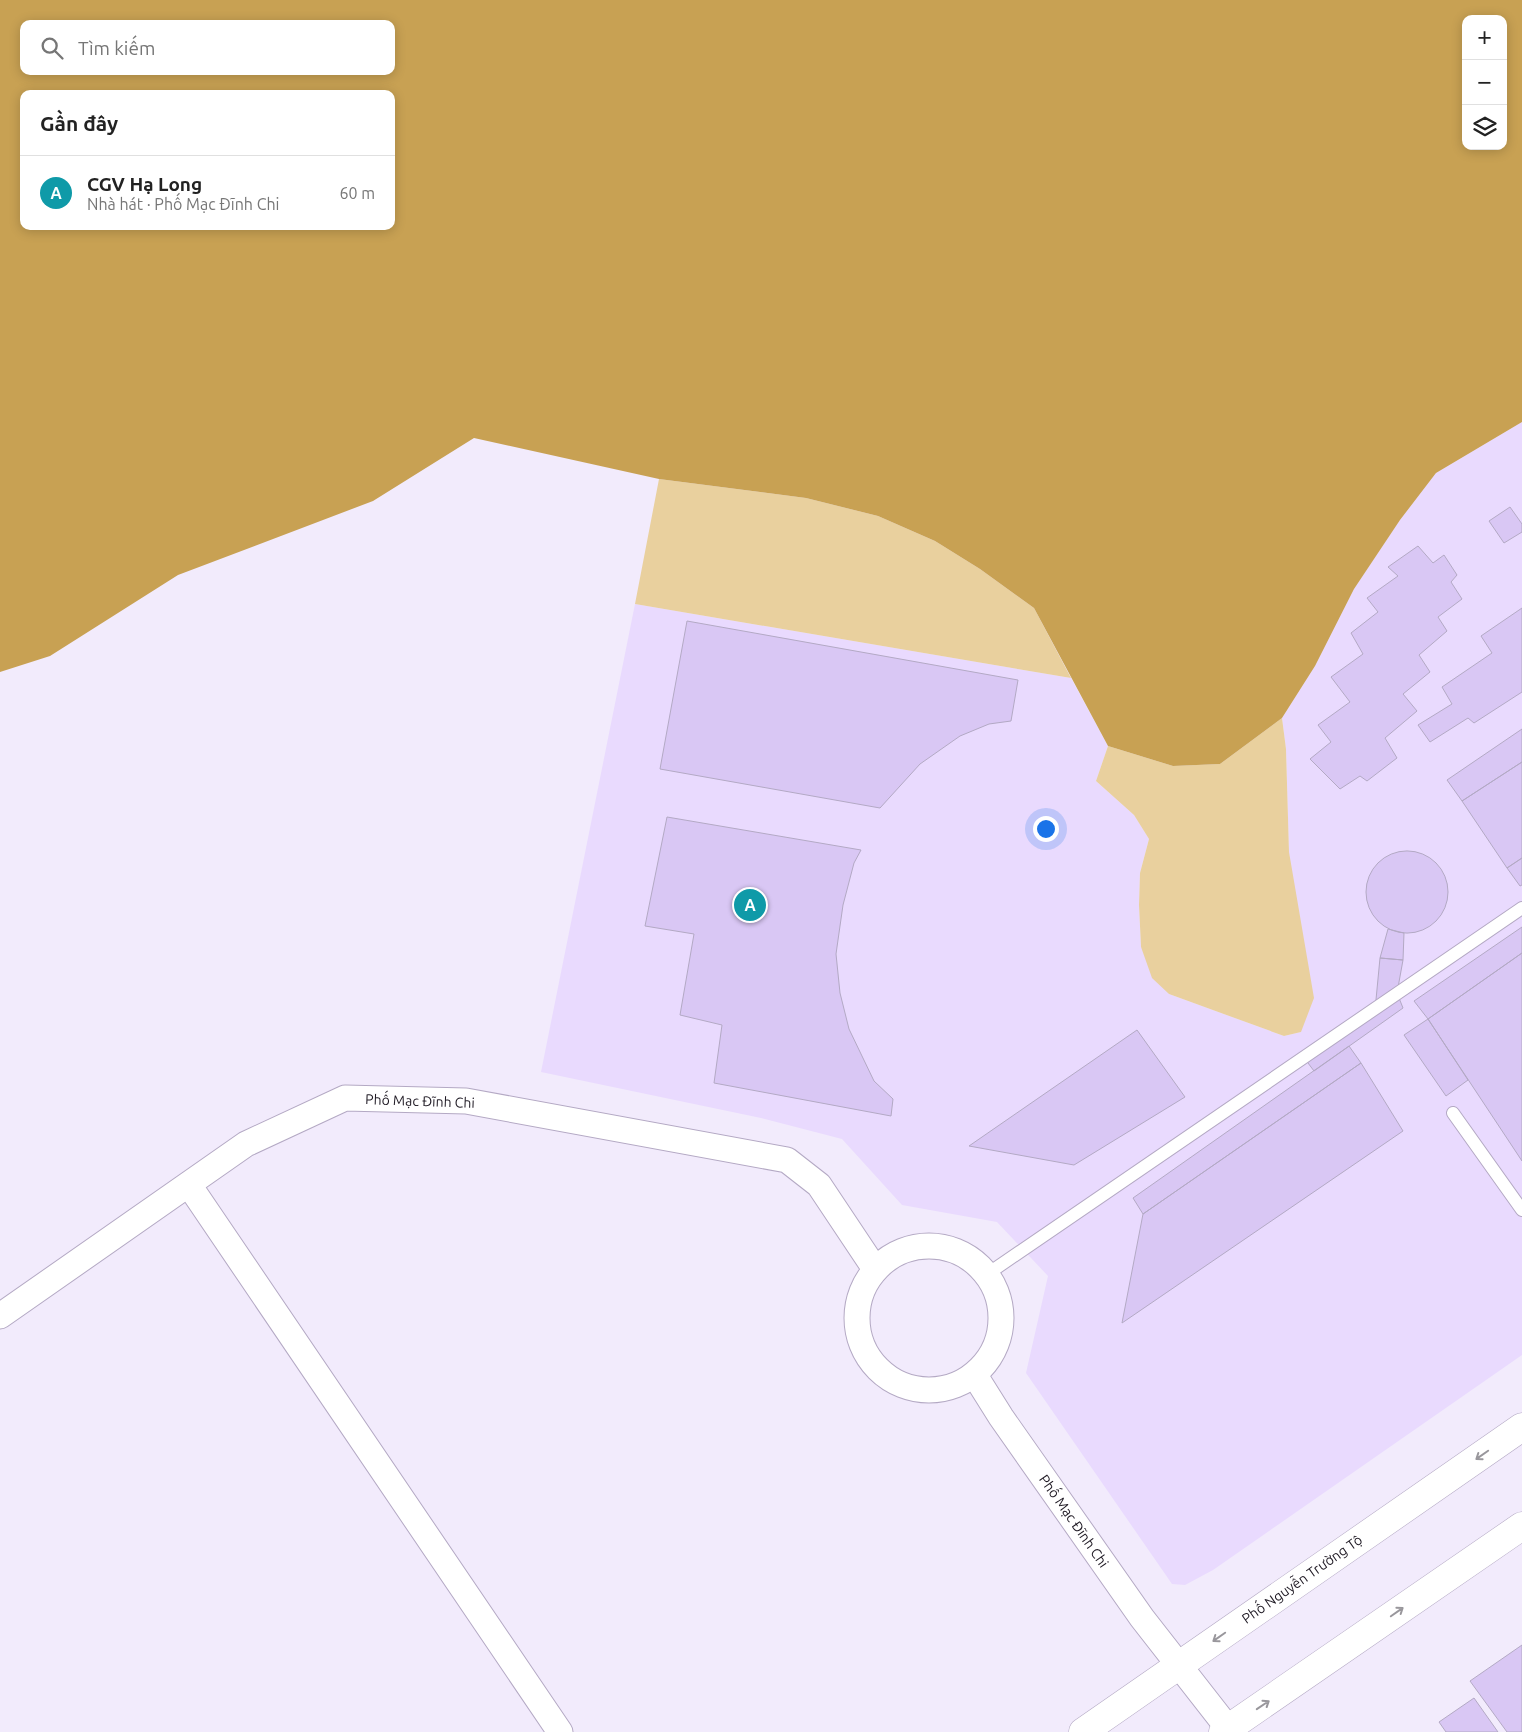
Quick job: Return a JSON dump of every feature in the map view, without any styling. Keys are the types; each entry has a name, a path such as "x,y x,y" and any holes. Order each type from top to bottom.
{"street":[{"name":"Phố Mạc Đĩnh Chi","path":"0,1316 246,1144 346,1098 466,1101 787,1160 819,1185 875,1269"},
{"path":"188,1185 560,1732"},
{"path":"926,1245 952,1249 983,1269 986,1275 996,1290 1002,1317 998,1342 991,1355 974,1374 960,1383 936,1389 906,1387 884,1375 864,1350 857,1326 858,1303 867,1280 875,1269 895,1254 926,1245"},
{"name":"Phố Mạc Đĩnh Chi","path":"974,1374 1012,1433 1137,1610 1227,1731"},
{"name":"Phố Nguyễn Trường Tộ","path":"1082,1732 1522,1427"},
{"path":"1227,1731 1522,1526"}],"lane":[{"path":"986,1275 1522,908"},
{"path":"1453,1113 1522,1210"}],"shaded area":[{"path":"0,0 1522,0 1522,422 1436,473 1400,520 1354,589 1315,666 1282,718 1220,764 1173,766 1108,746 1034,608 980,569 935,541 878,516 806,498 659,479 474,438 373,501 178,575 50,656 0,672"},
{"path":"1522,422 1522,1355 1213,1570 1185,1585 1172,1584 1026,1373 1048,1276 997,1222 902,1205 842,1139 761,1118 541,1072 635,604 1071,678 1108,746 1096,781 1134,815 1149,839 1140,873 1141,947 1169,994 1284,1036 1301,1032 1289,852 1286,749 1282,718 1315,666 1354,589 1400,520 1436,473"},
{"path":"659,479 806,498 878,516 935,541 980,569 1034,608 1071,678 635,604"},
{"path":"1282,718 1286,749 1289,852 1314,998 1301,1032 1284,1036 1169,994 1152,978 1141,947 1139,905 1140,873 1149,839 1134,815 1096,781 1108,746 1173,766 1220,764"}],"building":[{"path":"1510,507 1522,524 1522,532 1504,543 1489,521"},
{"path":"1418,546 1433,563 1444,555 1457,575 1451,582 1462,599 1438,617 1447,631 1419,655 1430,672 1403,694 1417,711 1385,738 1397,758 1367,781 1360,776 1340,789 1310,759 1331,742 1318,725 1350,702 1331,677 1363,654 1351,633 1378,612 1367,598 1398,576 1388,567"},
{"path":"1522,608 1522,692 1474,723 1468,718 1430,742 1418,725 1452,704 1442,687 1492,653 1481,636"},
{"path":"687,621 1018,680 1011,721 989,724 960,736 920,764 880,808 660,769"},
{"path":"1522,729 1522,762 1462,801 1447,780"},
{"path":"1522,762 1522,858 1507,868 1462,801"},
{"path":"667,817 861,850 854,863 843,905 836,954 840,993 849,1029 874,1081 893,1099 891,1116 714,1083 722,1025 680,1015 694,934 645,926"},
{"path":"1407,851 1423,854 1436,863 1445,876 1448,892 1445,908 1436,921 1423,930 1407,933 1391,930 1378,921 1369,908 1366,892 1369,876 1378,863 1391,854"},
{"path":"1522,858 1522,885 1520,886 1507,868"},
{"path":"1522,927 1522,953 1428,1019 1414,1001"},
{"path":"1388,929 1404,933 1403,960 1380,958"},
{"path":"1522,953 1522,1161 1428,1019"},
{"path":"1380,958 1403,960 1397,993 1403,1008 1314,1071 1305,1059 1375,1010"},
{"path":"1428,1019 1468,1080 1446,1096 1404,1035"},
{"path":"1137,1030 1185,1097 1074,1165 969,1146"},
{"path":"1349,1046 1361,1063 1143,1214 1133,1198"},
{"path":"1361,1063 1403,1131 1122,1323 1143,1214"},
{"path":"1522,1645 1522,1732 1507,1732 1470,1681"},
{"path":"1474,1698 1498,1732 1446,1732 1439,1722"}],"place":[{"name":"CGV Hạ Long","path":"750,905"}]}
